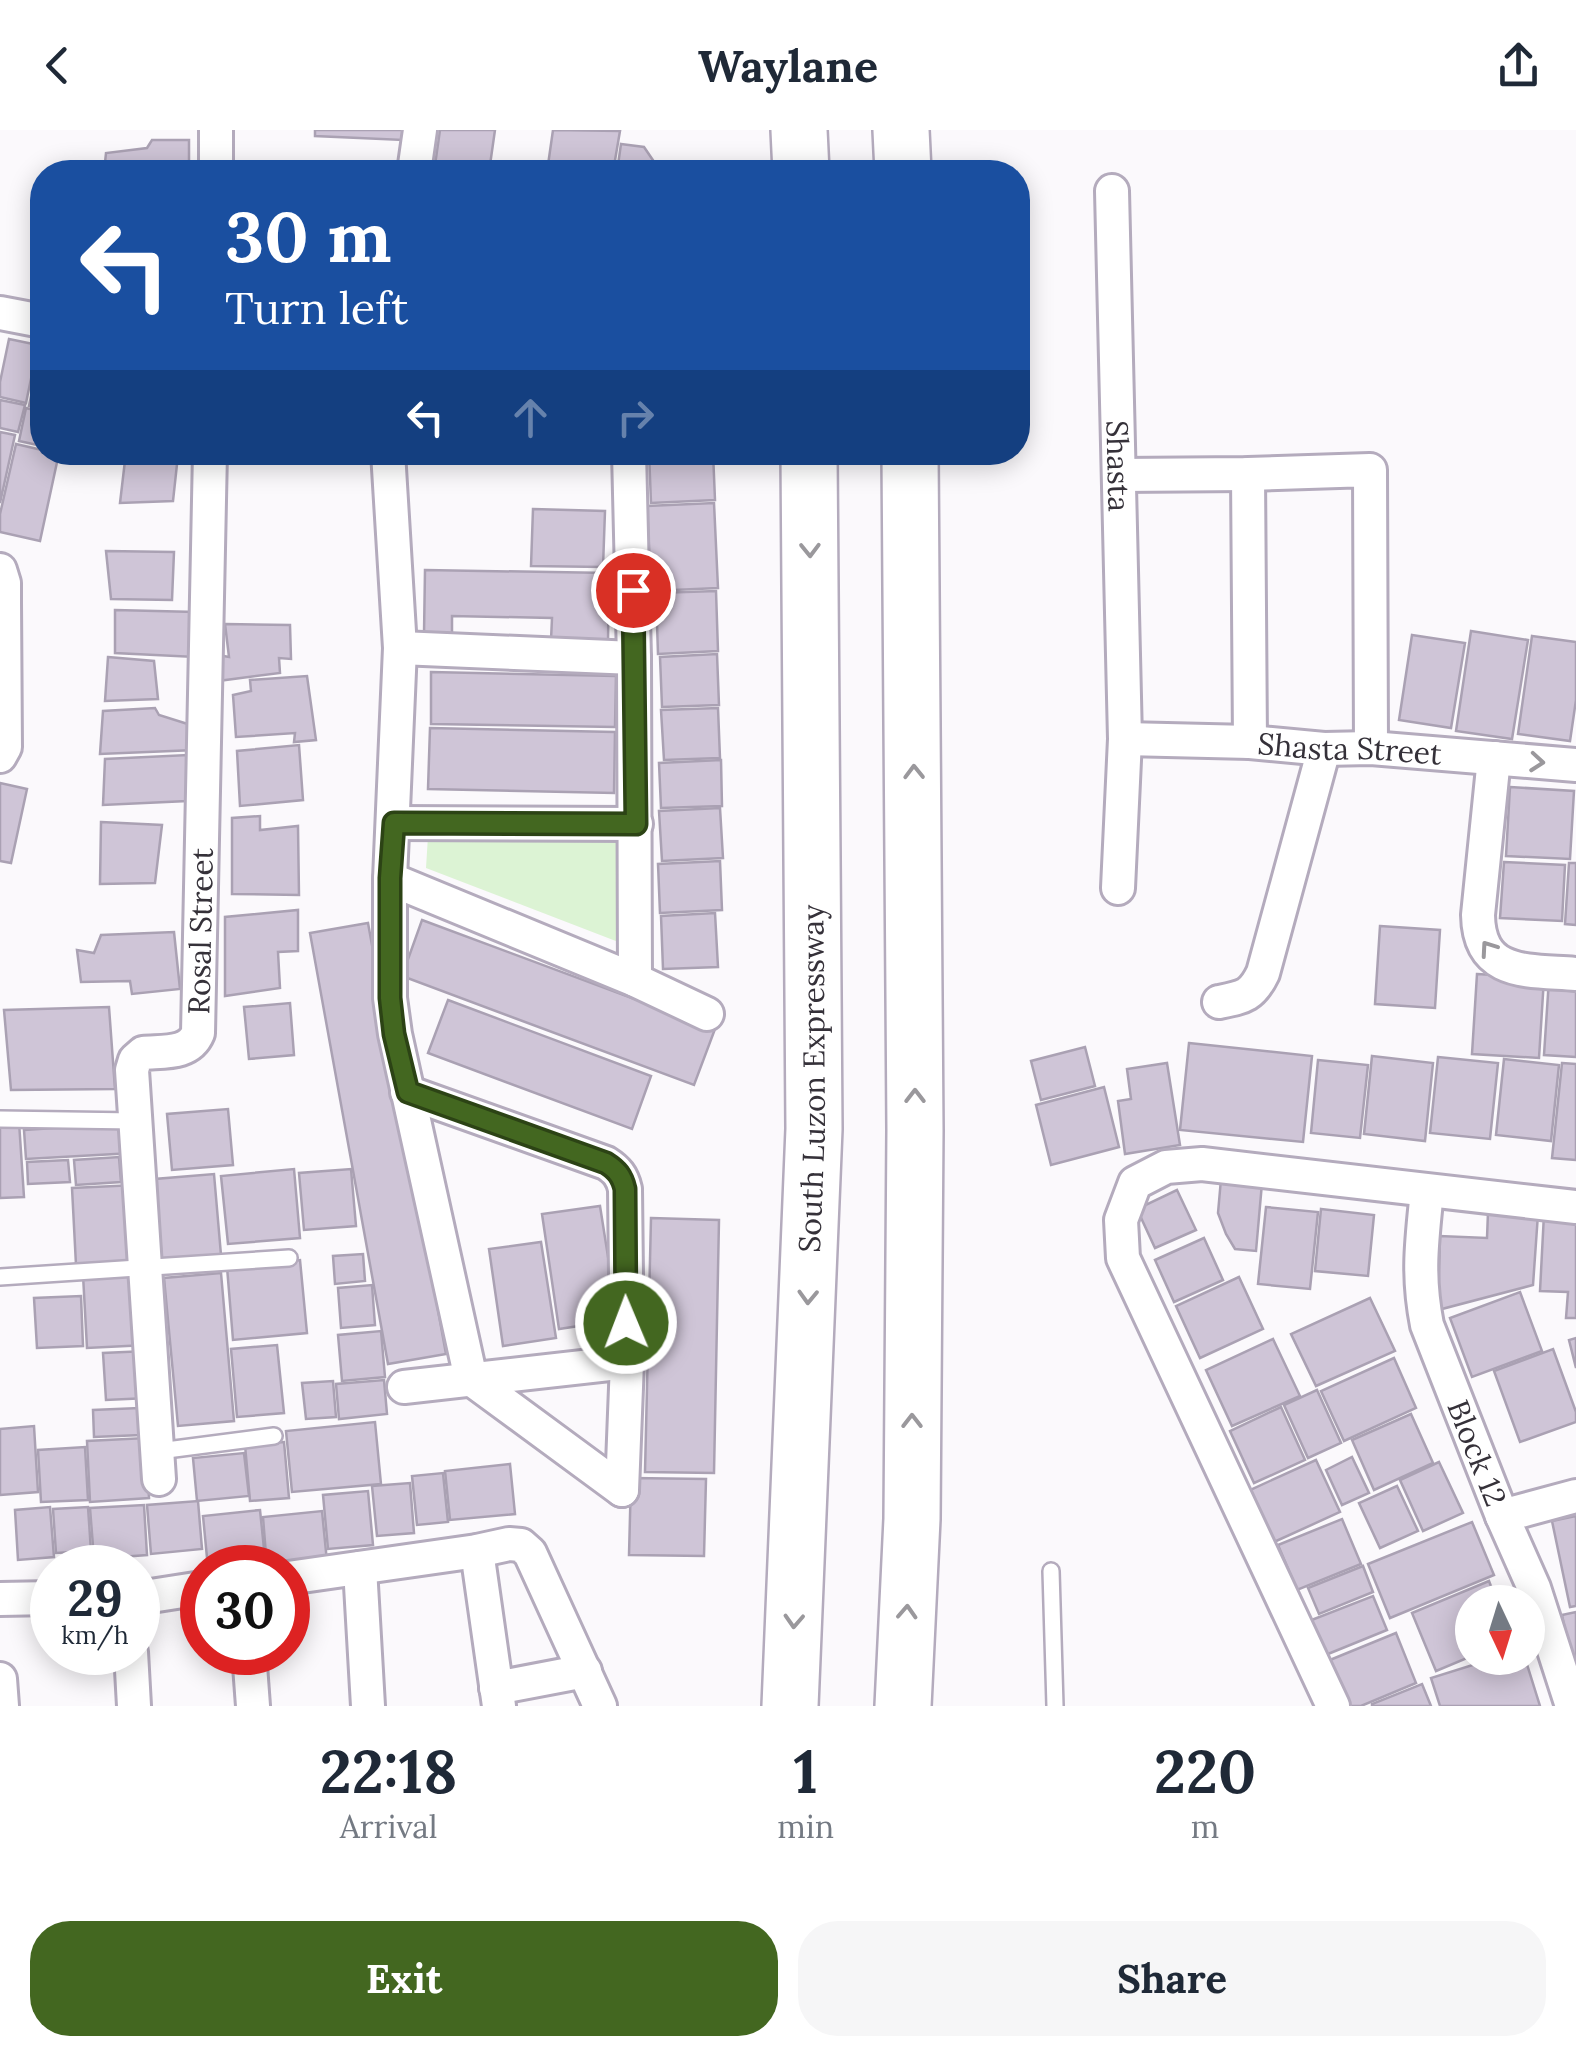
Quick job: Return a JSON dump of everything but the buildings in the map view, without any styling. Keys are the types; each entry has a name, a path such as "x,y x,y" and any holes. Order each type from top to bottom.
{"highway":[{"path":"799,130 800,160"},
{"path":"902,130 903,160"},
{"name":"South Luzon Expressway","path":"790,1706 814,1129 809,465"},
{"path":"903,1706 912,1519 915,1130 910,465"}],"street":[{"path":"216,130 216,160"},
{"path":"416,160 420,130"},
{"name":"Shasta","path":"1112,190 1125,740 1118,888"},
{"path":"0,314 30,319"},
{"name":"Rosal Street","path":"159,1465 132,1070 143,1052 184,1049 198,1033 210,465"},
{"path":"389,465 400,648 390,878 390,998 394,1034 472,1380 622,1490 627,1362 623,1178 606,1163 408,1092"},
{"path":"630,465 635,980"},
{"path":"1119,475 1370,470 1371,748"},
{"path":"1248,474 1250,742"},
{"path":"0,570 4,582 4,746 0,756"},
{"path":"400,648 634,658"},
{"name":"Shasta Street","path":"1125,740 1371,748 1576,766"},
{"path":"1219,1002 1255,990 1263,972 1324,749"},
{"path":"1494,758 1478,934 1496,961 1511,968 1576,974"},
{"path":"394,823 636,824"},
{"path":"390,878 708,1014"},
{"path":"1333,1706 1123,1258 1121,1220 1135,1183 1166,1167 1202,1164 1576,1207"},
{"name":"Block 12","path":"1428,1191 1420,1269 1427,1324 1534,1588 1572,1706"},
{"path":"404,1387 627,1362"},
{"path":"1502,1516 1576,1496"},
{"path":"310,1575 522,1545 530,1553 600,1706"},
{"path":"478,1551 498,1697 585,1671"},
{"path":"360,1568 368,1706"},
{"path":"0,1599 30,1598"},
{"path":"132,1675 134,1706"},
{"path":"250,1675 252,1706"},
{"path":"0,1678 2,1706"}],"lane":[{"path":"0,1120 135,1122"},
{"path":"0,1277 289,1258"},
{"path":"159,1465 274,1436"},
{"path":"1051,1571 1055,1706"}],"green space":[{"path":"428,836 622,838 621,943 426,868"}],"route":[{"path":"626,1323 625,1189 616,1169 408,1092 390,998 390,878 394,823 636,824 633,590"}]}
